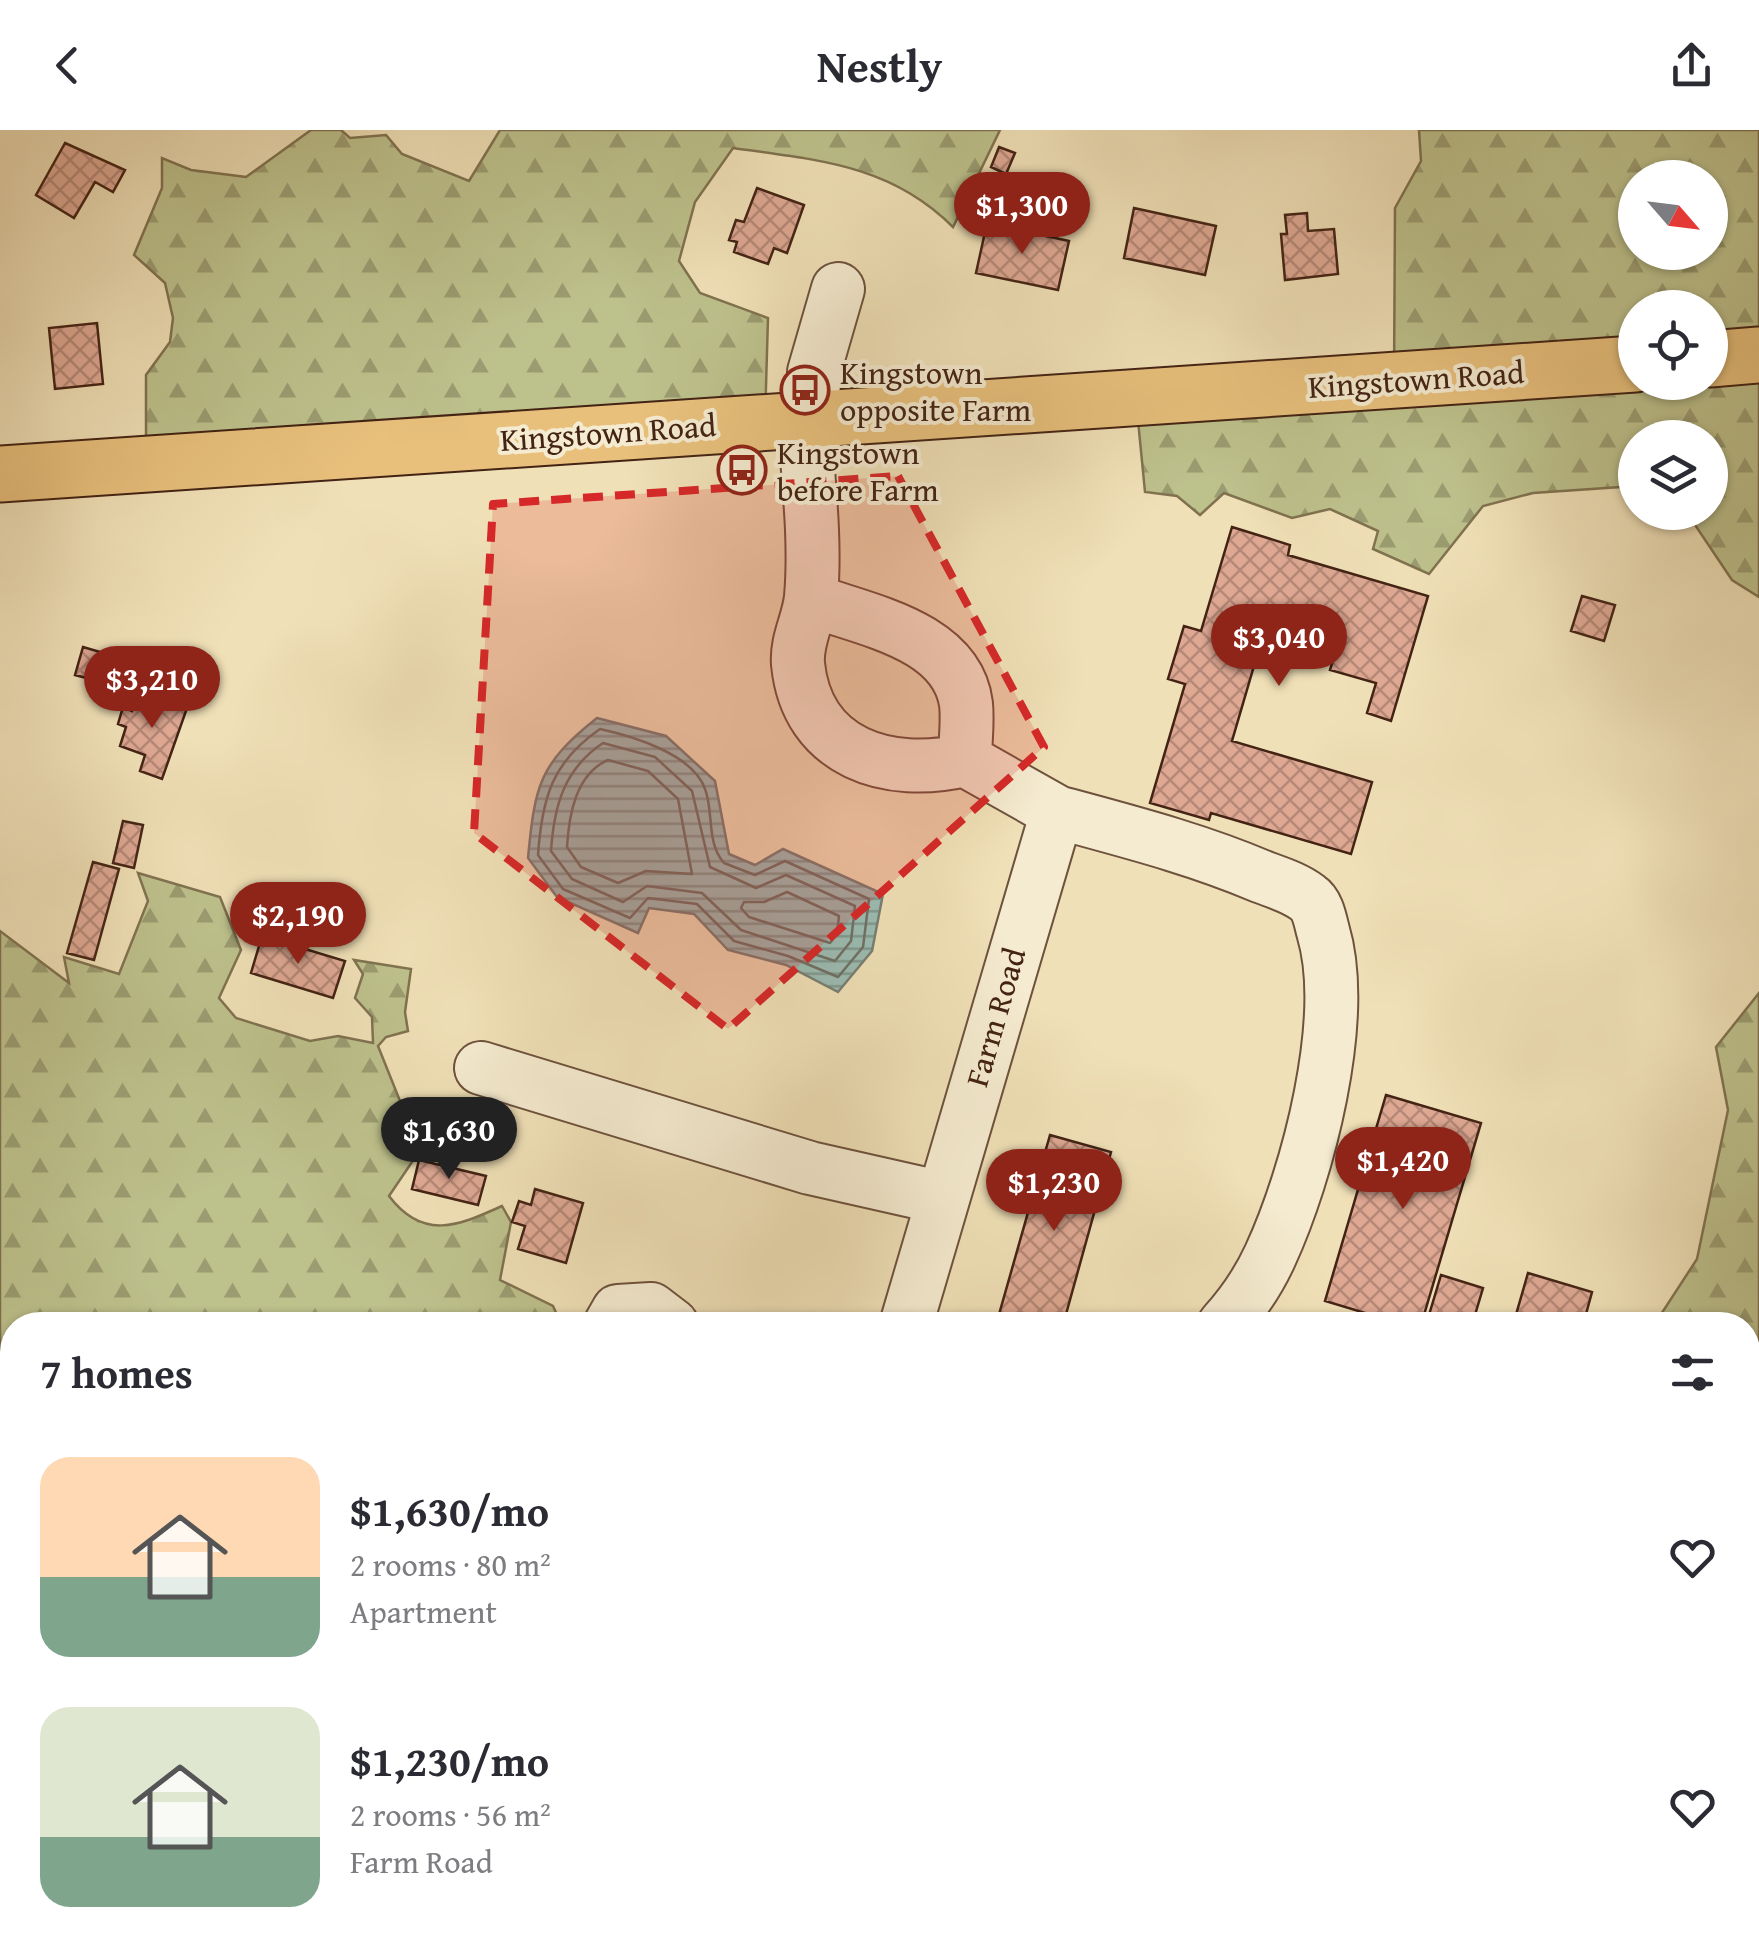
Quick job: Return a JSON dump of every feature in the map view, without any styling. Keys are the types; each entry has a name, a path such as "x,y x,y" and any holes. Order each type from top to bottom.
{"main road":[{"path":"1728,358 1759,356"},
{"name":"Kingstown Road","path":"0,474 1618,365"}],"street":[{"path":"838,289 814,372 808,420 811,600 801,629 798,663 806,698 820,724 840,745 901,766 928,768 965,760 1057,812 1202,852 1288,888 1310,899 1316,909 1330,954 1334,1008 1322,1081 1300,1168 1270,1256 1233,1312"},
{"path":"811,600 916,639 940,655 958,679 966,704 965,760"},
{"name":"Farm Road","path":"910,1312 1057,812"},
{"path":"481,1068 810,1168 942,1198"},
{"path":"617,1312 656,1312"}],"highlighted area":[{"path":"898,476 1044,747 728,1029 474,833 493,504"}],"green space":[{"path":"311,130 341,130 350,138 386,135 402,154 469,181 500,130 1000,130 953,227 929,206 878,177 823,162 733,148 695,202 679,261 700,293 768,318 765,420 146,462 146,375 170,342 173,318 165,283 134,255 162,188 162,158 191,170 246,177"},
{"path":"1419,130 1759,130 1759,597 1732,580 1698,530 1728,530 1728,420 1618,420 1618,487 1533,493 1483,506 1429,574 1373,549 1378,531 1330,509 1292,518 1224,493 1200,515 1177,496 1145,492 1136,400 1394,380 1395,208 1421,161"},
{"path":"138,873 220,897 241,950 219,998 236,1018 310,1041 338,1036 373,1043 372,1017 355,998 363,974 354,960 411,969 405,1012 408,1031 386,1037 378,1046 400,1101 437,1125 389,1196 402,1210 428,1224 456,1223 502,1206 511,1222 500,1280 553,1306 556,1312 0,1312 0,931 69,983 64,957 119,974 148,901"},
{"path":"1759,993 1759,1312 1662,1312 1697,1259 1728,1110 1716,1047"}],"water":[{"path":"597,718 666,736 715,781 729,854 755,865 783,849 883,894 872,951 838,992 786,965 728,950 694,914 649,908 638,933 557,897 528,858 538,794 552,763"}],"building":[{"path":"65,143 125,170 113,192 95,182 74,218 36,195"},
{"path":"999,147 1015,153 1006,174 991,167"},
{"path":"757,188 804,205 787,253 774,248 768,264 734,252 737,242 729,240 736,220 744,222"},
{"path":"1134,208 1216,226 1205,275 1124,258"},
{"path":"1307,213 1308,231 1334,229 1338,274 1285,280 1281,234 1287,234 1285,215"},
{"path":"987,223 1069,241 1058,290 976,273"},
{"path":"97,323 103,384 55,389 49,328"},
{"path":"1232,527 1290,545 1288,555 1428,596 1391,721 1367,713 1376,683 1330,670 1337,647 1266,625 1232,741 1372,782 1351,854 1211,813 1209,820 1150,803 1185,684 1168,679 1184,626 1201,631"},
{"path":"1582,596 1615,605 1604,641 1571,631"},
{"path":"83,647 114,656 106,683 75,675"},
{"path":"139,691 187,708 162,779 140,771 145,755 120,746 126,727 118,724 123,707 132,711"},
{"path":"123,821 143,825 134,868 113,863"},
{"path":"93,862 119,869 94,960 67,953"},
{"path":"262,936 345,961 333,998 251,973"},
{"path":"1386,1095 1481,1123 1425,1312 1362,1312 1325,1301"},
{"path":"1050,1135 1111,1152 1067,1312 1000,1312"},
{"path":"419,1160 486,1176 478,1205 412,1189"},
{"path":"535,1189 583,1203 566,1263 518,1249 525,1226 512,1222 519,1201 531,1205"},
{"path":"1528,1273 1592,1292 1587,1312 1517,1312"},
{"path":"1441,1275 1483,1288 1476,1312 1430,1312"}],"place":[{"name":"Kingstown opposite Farm","path":"805,390"},
{"name":"Kingstown before Farm","path":"742,470"}]}
